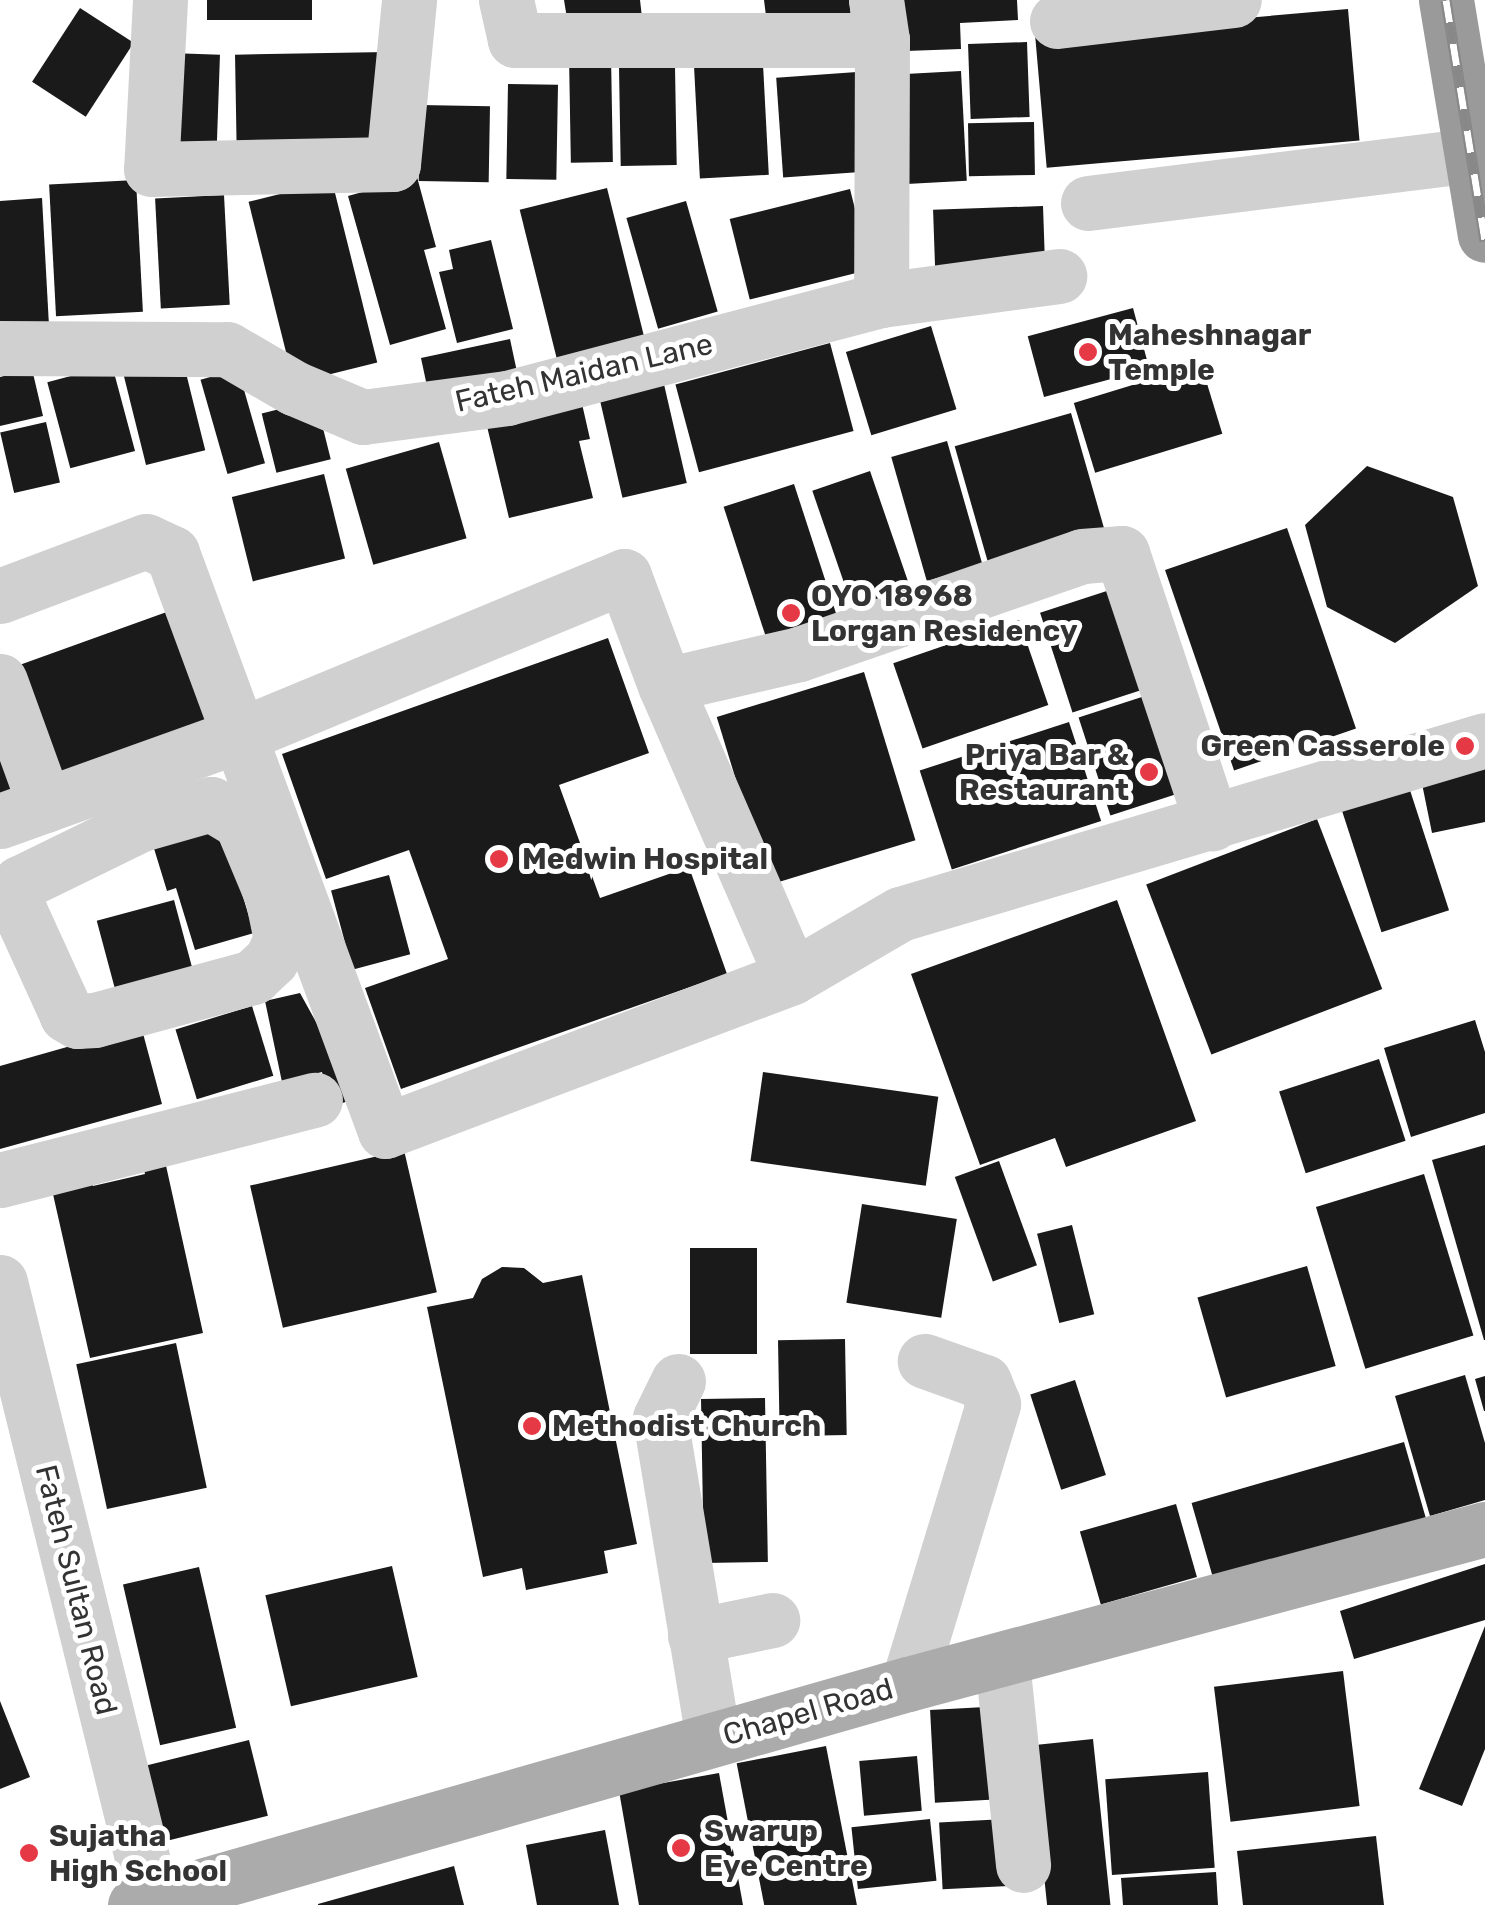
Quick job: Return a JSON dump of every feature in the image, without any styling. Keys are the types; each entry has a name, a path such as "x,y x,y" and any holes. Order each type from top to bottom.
{"highway":[{"path":"1446,0 1485,234"}],"main road":[{"name":"Chapel Road","path":"144,1901 908,1684 1485,1530"}],"street":[{"path":"160,0 151,169 393,164 409,0"},
{"path":"506,0 515,40 879,20 880,300"},
{"path":"1057,21 1234,0"},
{"path":"1088,203 1470,155"},
{"name":"Fateh Maidan Lane","path":"0,348 227,349 294,388 363,417 507,398 880,300 1058,276"},
{"path":"0,596 146,541 172,553 384,1130 792,977 900,914 1485,740"},
{"path":"665,685 799,654 1082,556 1122,553 1212,822"},
{"path":"0,681 23,813 238,736 624,576 665,685 792,977"},
{"path":"212,804 241,822 272,896 281,940 271,960 253,977 96,1020 77,1021 67,1015 18,961 16,898 20,883 141,824 212,804"},
{"path":"0,1180 316,1100"},
{"name":"Fateh Sultan Road","path":"0,1282 144,1901"},
{"path":"908,1684 993,1404 984,1382 925,1361"},
{"path":"678,1381 660,1418 713,1739"},
{"path":"695,1636 772,1620"},
{"path":"1002,1662 1023,1866"}],"building":[{"path":"207,0 312,0 312,20 207,20"},
{"path":"564,0 640,0 643,26 570,37"},
{"path":"764,0 849,0 853,30 769,40"},
{"path":"904,0 1017,0 1018,20 960,23 961,49 906,51"},
{"path":"80,8 134,43 86,117 32,82"},
{"path":"1348,9 1360,140 1047,168 1035,36"},
{"path":"1027,42 1030,117 971,119 968,44"},
{"path":"387,52 389,158 237,161 235,55"},
{"path":"170,53 220,55 216,161 166,159"},
{"path":"611,55 613,162 571,163 569,56"},
{"path":"763,64 769,175 700,178 694,68"},
{"path":"675,67 677,165 621,166 619,68"},
{"path":"961,71 967,181 902,184 896,74"},
{"path":"857,72 864,172 783,177 776,78"},
{"path":"508,84 558,85 556,180 506,179"},
{"path":"420,105 490,106 489,182 419,181"},
{"path":"1034,122 1035,175 969,176 968,123"},
{"path":"417,177 436,247 424,250 446,329 390,345 348,196"},
{"path":"136,180 143,312 56,316 49,185"},
{"path":"332,181 377,362 294,383 249,202"},
{"path":"607,188 645,341 558,363 520,210"},
{"path":"850,189 870,270 750,300 730,219"},
{"path":"224,195 230,305 161,308 155,199"},
{"path":"42,198 49,326 0,329 0,201"},
{"path":"686,201 718,312 658,329 626,218"},
{"path":"1043,206 1045,269 935,273 933,210"},
{"path":"491,240 513,329 457,343 439,272 453,269 449,250"},
{"name":"Maheshnagar Temple","path":"1133,308 1149,369 1044,397 1028,336"},
{"path":"931,326 956,409 871,435 846,352"},
{"path":"510,339 519,380 430,399 421,358"},
{"path":"830,343 854,431 699,472 675,384"},
{"path":"182,357 205,450 146,465 123,372"},
{"path":"1201,364 1222,434 1095,473 1074,403"},
{"path":"112,365 135,451 70,468 47,382"},
{"path":"660,367 687,483 622,498 596,382"},
{"path":"32,369 43,416 0,426 0,377"},
{"path":"238,369 265,463 228,474 201,380"},
{"path":"580,395 590,439 579,441 593,498 509,518 485,418"},
{"path":"316,400 331,459 276,473 262,414"},
{"path":"1071,413 1105,532 989,566 955,446"},
{"path":"46,422 60,482 14,493 0,433"},
{"path":"947,441 983,565 927,581 891,457"},
{"path":"439,442 467,538 373,565 346,469"},
{"path":"1367,466 1453,497 1478,586 1395,643 1327,607 1305,525"},
{"path":"870,471 910,588 853,608 812,491"},
{"path":"324,474 345,558 253,581 232,497"},
{"path":"794,484 840,625 769,648 724,507"},
{"path":"1287,528 1356,728 1234,770 1165,570"},
{"path":"1119,587 1151,687 1073,713 1040,613"},
{"path":"175,609 215,721 0,798 0,672"},
{"path":"1019,620 1048,705 923,748 893,663"},
{"name":"Medwin Hospital","path":"608,638 649,753 559,785 600,898 689,867 727,974 401,1089 365,988 448,959 409,850 326,879 282,754"},
{"path":"864,672 915,840 768,885 717,717"},
{"path":"1148,695 1180,793 1110,816 1079,718"},
{"path":"1069,722 1101,821 952,869 920,771"},
{"path":"1485,751 1485,822 1432,833 1418,764"},
{"path":"1407,781 1449,910 1382,932 1339,803"},
{"path":"1317,819 1382,989 1211,1054 1146,885"},
{"path":"220,821 254,933 195,950 176,888 167,891 152,842"},
{"path":"389,875 410,954 352,970 331,891"},
{"path":"174,900 193,971 116,991 97,921"},
{"path":"1117,900 1196,1121 1066,1167 1055,1138 980,1165 911,974"},
{"path":"300,993 358,1098 330,1107 322,1072 282,1082 265,1001"},
{"path":"252,1006 273,1076 197,1099 175,1029"},
{"path":"1475,1020 1485,1052 1485,1113 1411,1137 1384,1048"},
{"path":"141,1026 162,1104 0,1149 0,1066"},
{"path":"1379,1059 1406,1141 1306,1173 1279,1091"},
{"path":"763,1072 938,1097 926,1186 750,1161"},
{"path":"161,1143 203,1333 90,1358 50,1181 89,1172 93,1186 145,1174 139,1148"},
{"path":"1485,1145 1485,1340 1484,1340 1432,1160"},
{"path":"404,1150 437,1292 283,1328 250,1186"},
{"path":"999,1161 1037,1265 993,1281 955,1177"},
{"path":"1424,1174 1473,1336 1365,1369 1316,1207"},
{"path":"862,1204 957,1219 941,1318 846,1303"},
{"path":"1072,1225 1094,1314 1059,1323 1037,1234"},
{"path":"690,1248 757,1248 757,1354 690,1354"},
{"path":"1307,1266 1336,1366 1226,1397 1197,1297"},
{"name":"Methodist Church","path":"502,1267 524,1268 543,1283 582,1275 637,1544 604,1551 608,1573 526,1590 522,1568 483,1577 427,1307 473,1298 482,1279"},
{"path":"845,1339 847,1435 780,1436 778,1340"},
{"path":"176,1343 207,1488 107,1509 76,1364"},
{"path":"1465,1375 1485,1443 1485,1500 1430,1516 1395,1396"},
{"path":"1485,1376 1485,1411 1484,1411 1475,1379"},
{"path":"1075,1380 1106,1475 1061,1490 1030,1395"},
{"path":"765,1398 768,1562 704,1563 701,1399"},
{"path":"1404,1442 1427,1521 1214,1582 1192,1503"},
{"path":"1176,1504 1197,1577 1101,1605 1080,1532"},
{"path":"1485,1564 1485,1620 1354,1659 1340,1611"},
{"path":"392,1566 418,1677 291,1706 265,1595"},
{"path":"199,1567 236,1728 160,1745 123,1585"},
{"path":"1485,1626 1485,1749 1462,1806 1419,1789"},
{"path":"1343,1671 1360,1806 1231,1822 1214,1687"},
{"name":"Sujatha High School","path":"0,1701 30,1777 0,1789"},
{"path":"985,1707 990,1800 935,1803 930,1710"},
{"path":"1093,1739 1110,1905 1047,1905 1030,1746"},
{"path":"249,1740 268,1816 160,1843 141,1767"},
{"path":"826,1746 857,1905 764,1905 737,1763"},
{"path":"917,1756 922,1811 864,1816 859,1761"},
{"path":"1208,1772 1215,1868 1112,1875 1105,1779"},
{"name":"Swarup Eye Centre","path":"719,1773 743,1905 639,1905 619,1791"},
{"path":"930,1819 936,1881 858,1889 851,1827"},
{"path":"1005,1819 1009,1886 943,1889 939,1822"},
{"path":"605,1830 619,1905 537,1905 526,1845"},
{"path":"1376,1836 1384,1905 1243,1905 1237,1851"},
{"path":"454,1866 464,1905 318,1905 318,1904"},
{"path":"1216,1872 1218,1905 1123,1905 1121,1878"}],"railway":[{"path":"1446,0 1485,241"}],"place":[{"name":"Maheshnagar Temple","path":"1088,352"},
{"name":"OYO 18968 Lorgan Residency","path":"791,613"},
{"name":"Green Casserole","path":"1465,746"},
{"name":"Priya Bar & Restaurant","path":"1149,772"},
{"name":"Medwin Hospital","path":"499,859"},
{"name":"Methodist Church","path":"532,1426"},
{"name":"Swarup Eye Centre","path":"681,1848"},
{"name":"Sujatha High School","path":"29,1853"}]}
